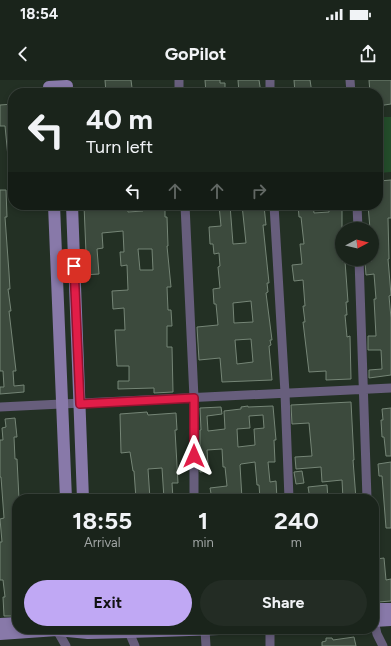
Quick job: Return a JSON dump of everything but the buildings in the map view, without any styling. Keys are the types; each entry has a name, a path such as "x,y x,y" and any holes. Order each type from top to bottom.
{"main road":[{"path":"49,87 67,86"},
{"path":"54,210 66,494"},
{"path":"72,210 84,494"},
{"path":"379,609 391,609"},
{"path":"379,621 391,620"},
{"path":"0,624 12,623"},
{"path":"0,634 12,633"}],"street":[{"path":"184,210 194,398 194,494"},
{"path":"274,210 285,394 289,494"},
{"path":"357,210 358,222"},
{"path":"359,266 367,494"},
{"path":"0,407 391,388"},
{"path":"59,634 66,646"},
{"path":"130,634 135,646"},
{"path":"205,634 206,646"},
{"path":"270,634 270,646"},
{"path":"377,634 383,646"}],"green space":[{"path":"383,117 391,117 391,172 383,173"}],"route":[{"path":"74,266 80,404 194,398 194,456"}]}
